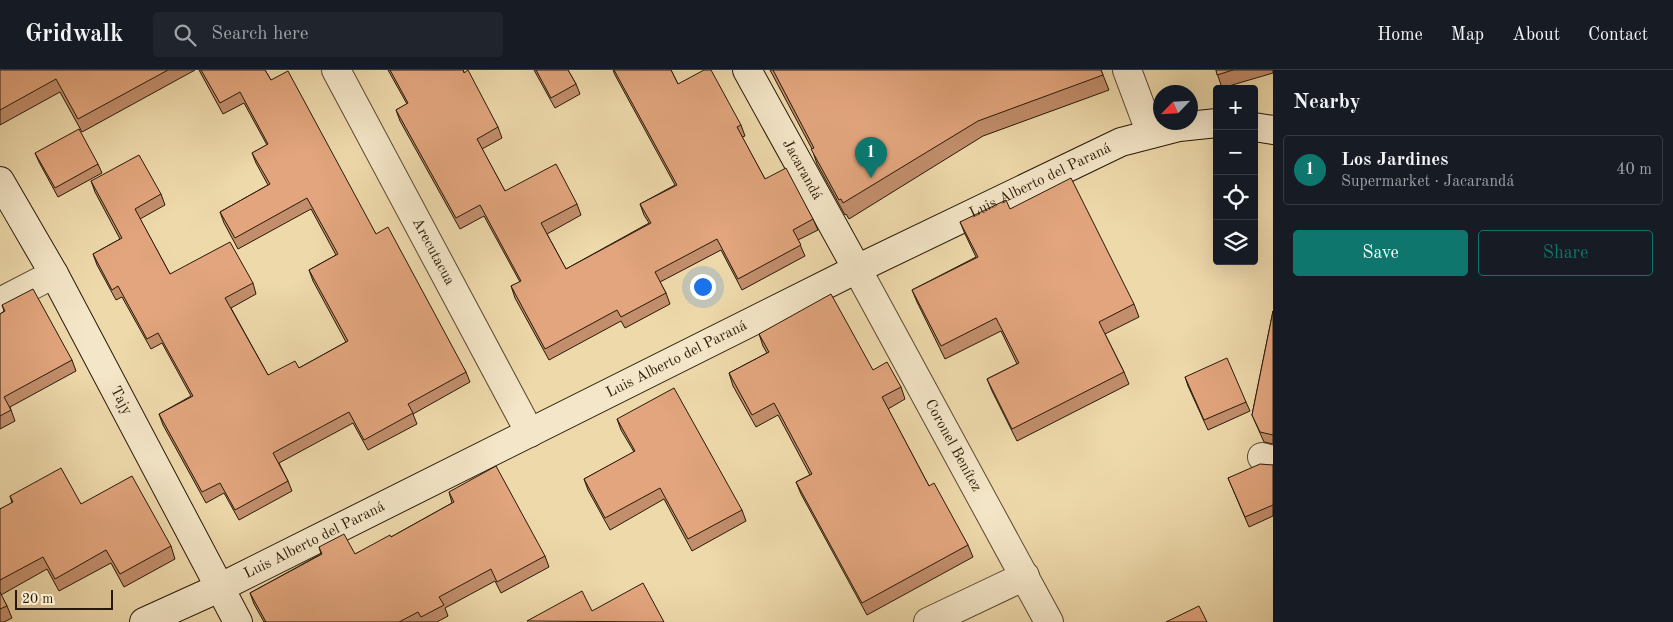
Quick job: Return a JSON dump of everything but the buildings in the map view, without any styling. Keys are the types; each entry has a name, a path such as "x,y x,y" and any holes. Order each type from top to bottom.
{"street":[{"name":"Arecutacua","path":"336,70 530,433"},
{"name":"Jacarandá","path":"747,70 857,269"},
{"path":"1127,70 1151,134"},
{"name":"Luis Alberto del Paraná","path":"144,622 219,588 857,269 1121,142 1179,127 1213,124"},
{"path":"1258,128 1273,130"},
{"name":"Tajy","path":"0,182 54,274 238,622"},
{"name":"Coronel Benítez","path":"857,269 1049,622"},
{"path":"0,302 54,274"},
{"path":"928,622 1025,576"}],"place":[{"name":"Los Jardines","path":"871,178"}]}
